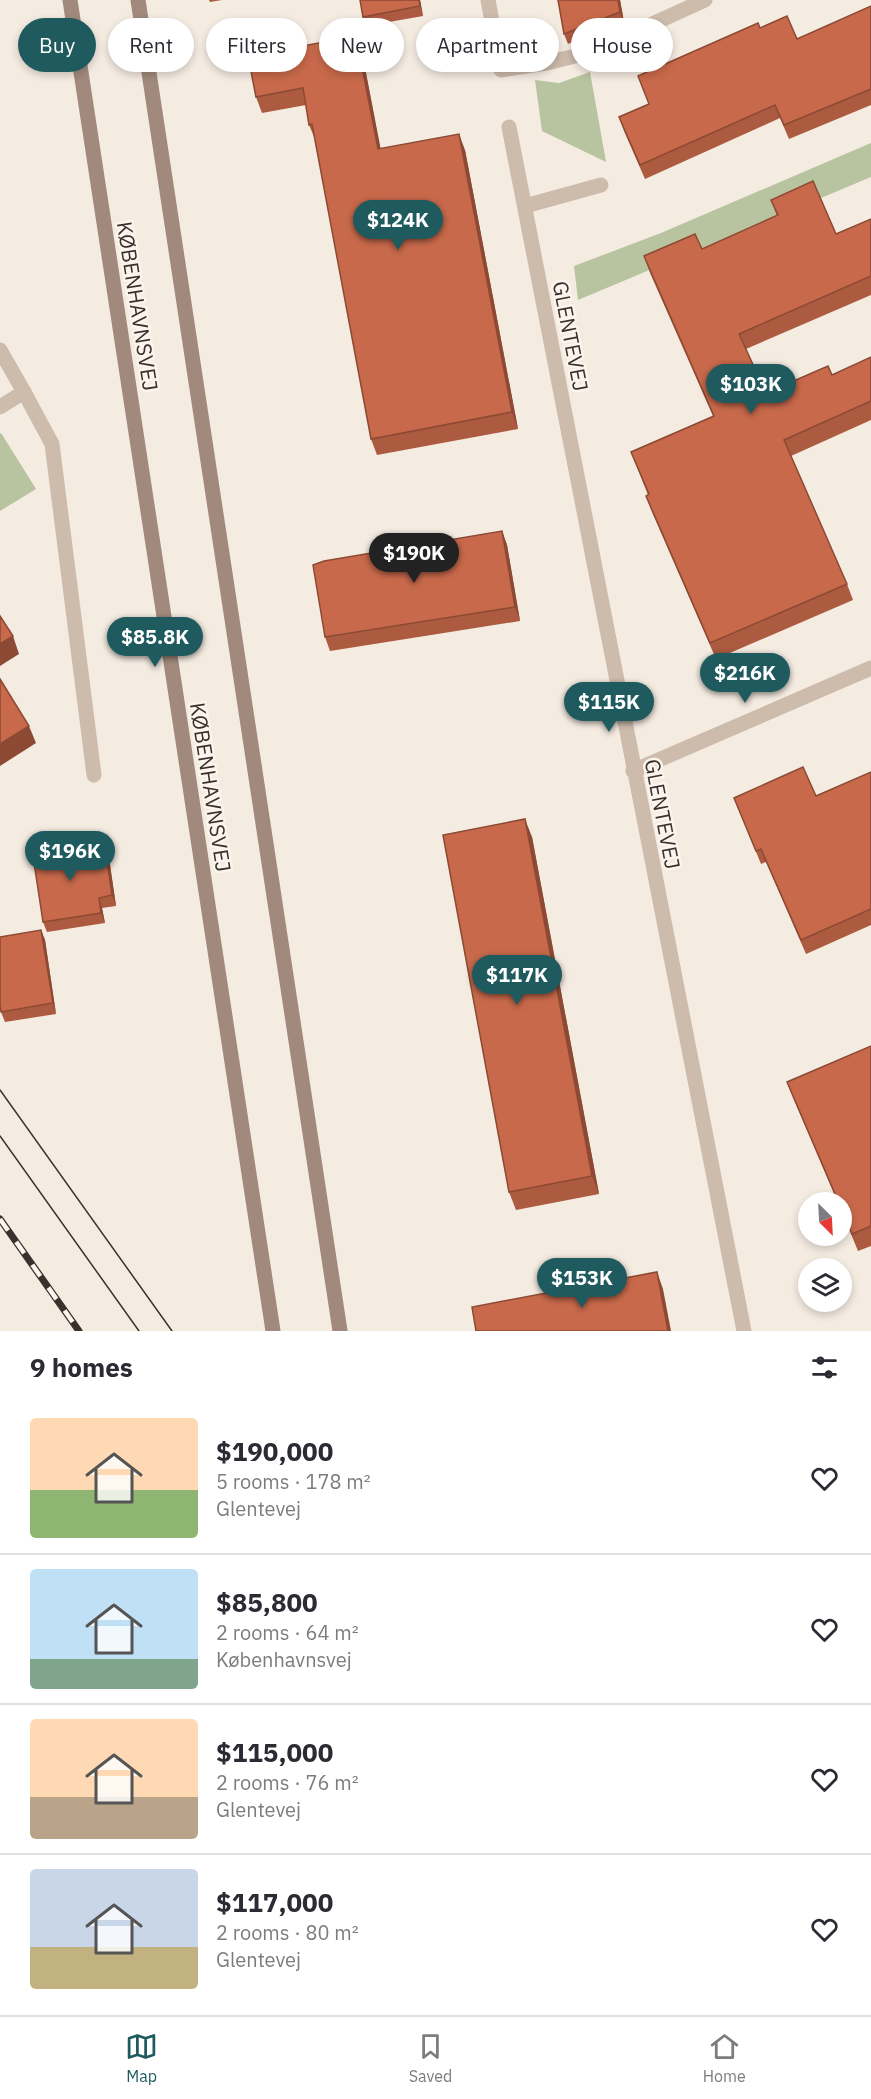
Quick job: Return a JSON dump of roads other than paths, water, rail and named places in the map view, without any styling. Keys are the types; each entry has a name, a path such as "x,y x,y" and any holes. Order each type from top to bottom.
{"main road":[{"name":"KØBENHAVNSVEJ","path":"70,0 273,1331"},
{"path":"138,0 340,1331"}],"street":[{"path":"488,0 501,70 547,63 591,52 705,0"},
{"name":"GLENTEVEJ","path":"509,127 744,1331"},
{"path":"525,206 601,184"},
{"path":"0,350 52,444 94,775"},
{"path":"0,406 24,392"},
{"path":"633,771 871,668"}],"tram line":[{"path":"0,1090 172,1331"},
{"path":"0,1136 139,1331"}],"railway":[{"path":"0,1219 79,1331"}]}
